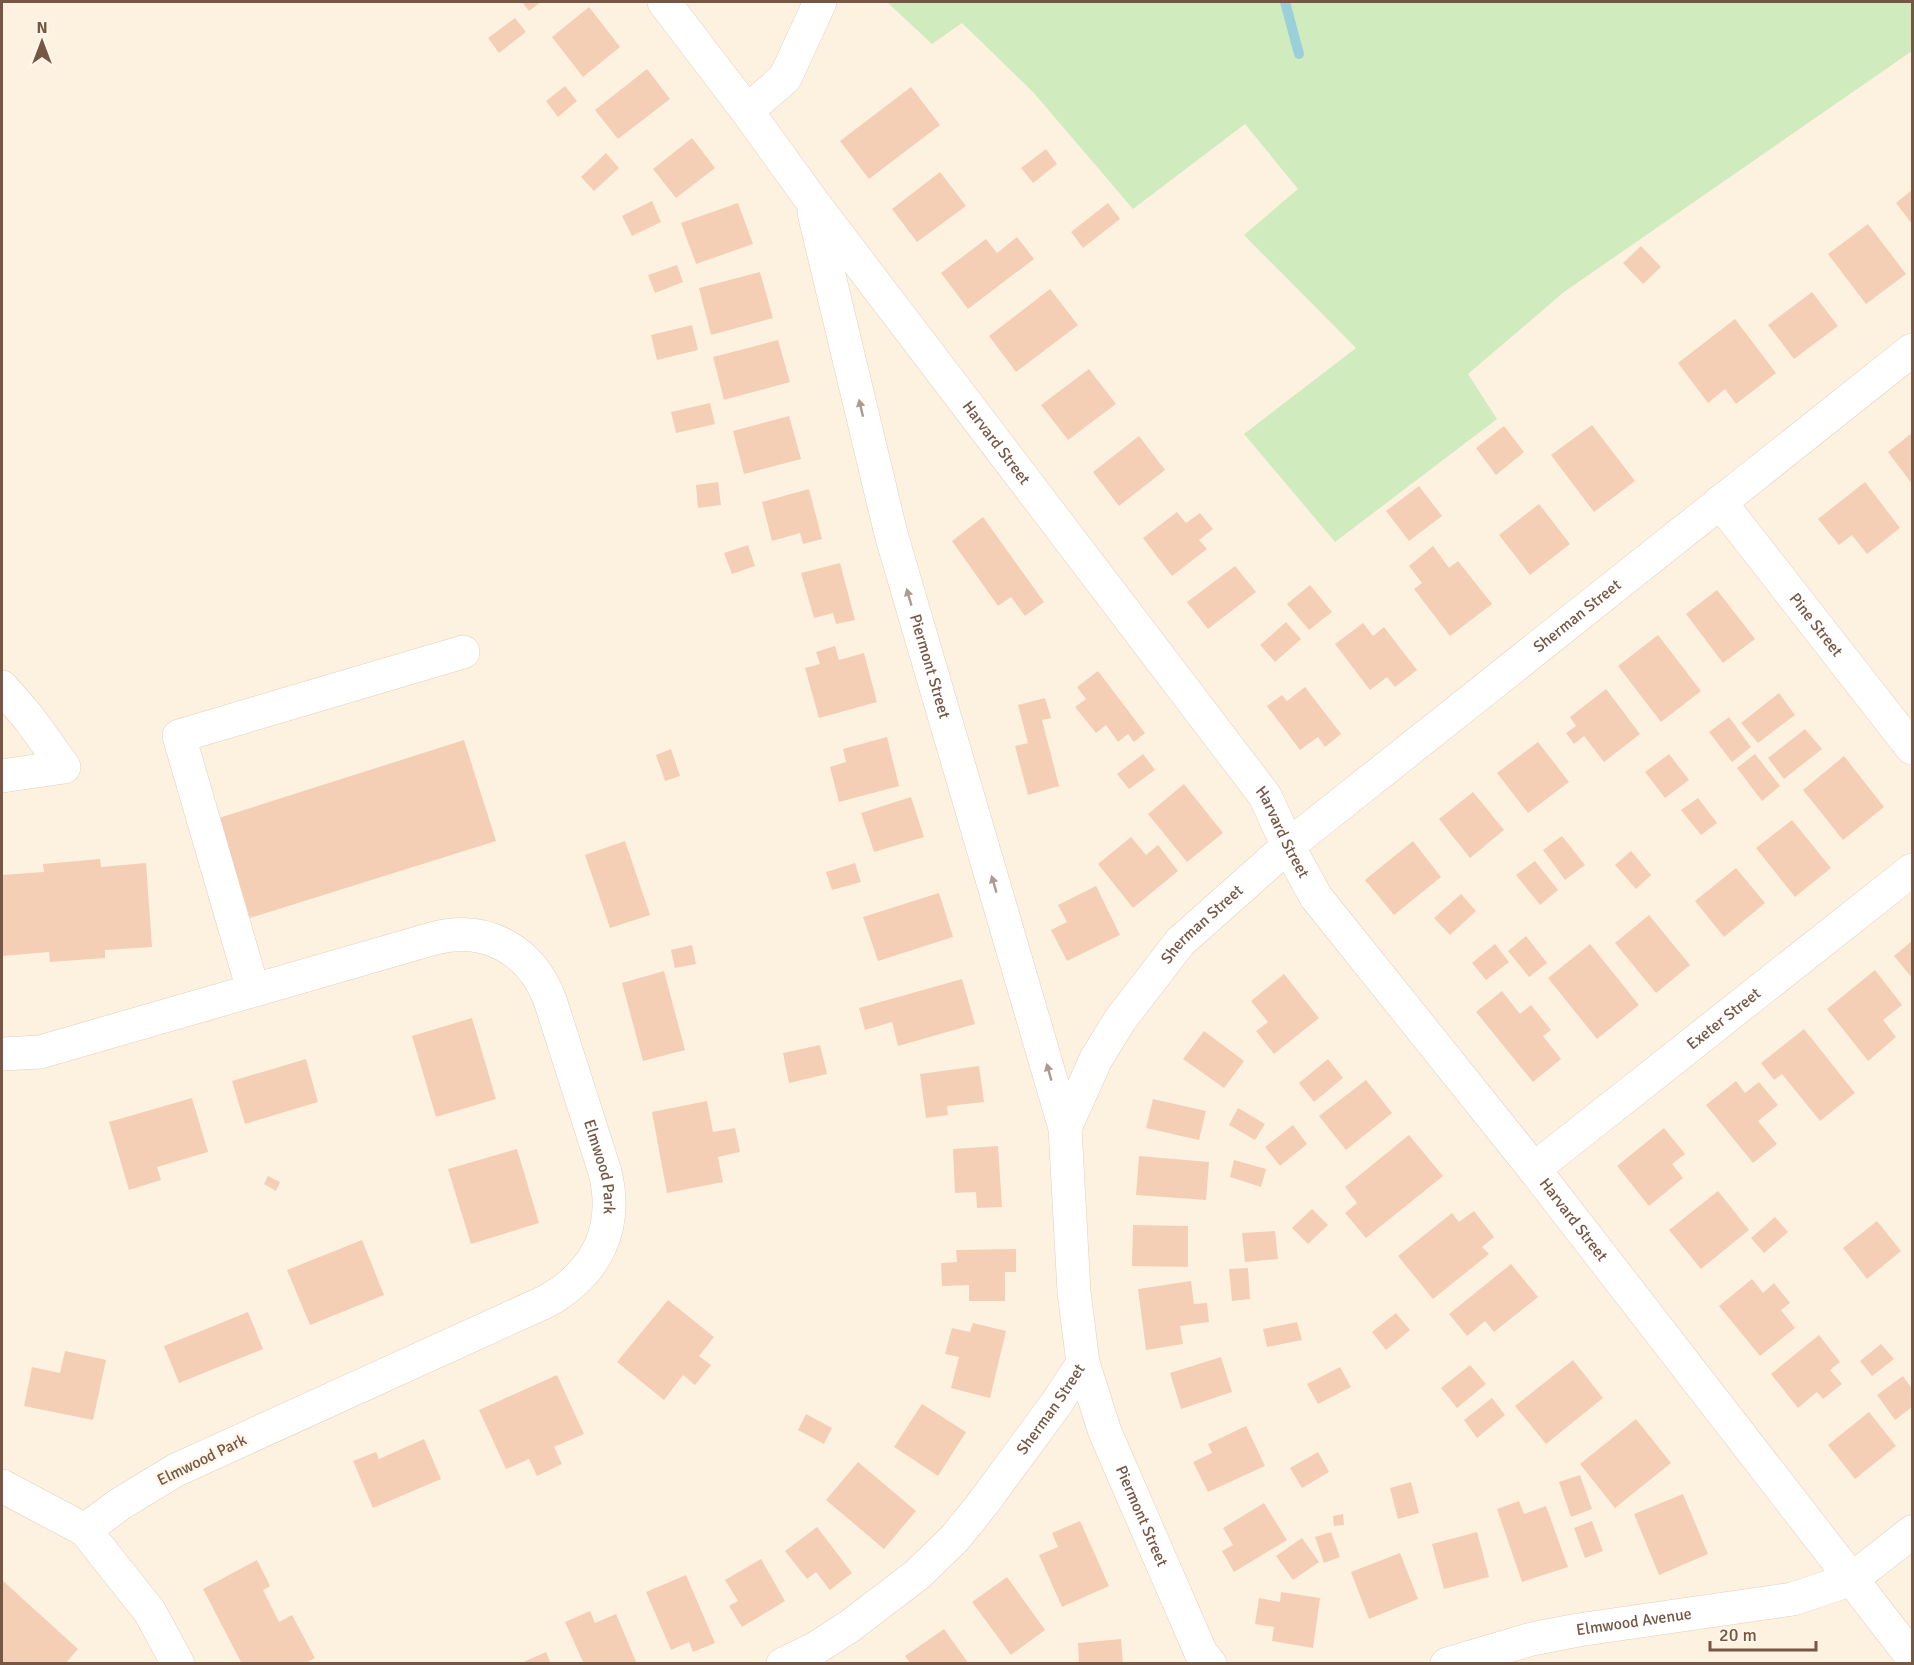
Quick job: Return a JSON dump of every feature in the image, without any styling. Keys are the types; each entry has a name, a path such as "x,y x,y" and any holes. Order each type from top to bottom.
{"street":[{"name":"Harvard Street","path":"664,2 812,201 1265,796 1288,846 1316,897 1534,1169 1912,1657"},
{"path":"747,111 785,78 820,2"},
{"name":"Piermont Street","path":"812,201 891,534 1065,1128"},
{"name":"Sherman Street","path":"783,1664 816,1648 850,1626 918,1574 955,1538 1056,1404 1083,1363 1074,1292 1065,1128 1096,1059 1120,1020 1180,942 1288,846 1912,350"},
{"name":"Pine Street","path":"1720,502 1912,748"},
{"path":"253,990 179,736 463,652"},
{"path":"2,687 28,717 64,767 2,776"},
{"name":"Exeter Street","path":"1534,1169 1912,870"},
{"name":"Elmwood Park","path":"2,1054 40,1052 447,935 471,934 494,940 516,952 533,968 546,988 605,1172 609,1191 605,1235 594,1259 578,1280 558,1295 176,1470 120,1504 85,1530"},
{"name":"Piermont Street","path":"1083,1363 1105,1432 1204,1660"},
{"path":"2,1486 85,1530 150,1612 178,1664"},
{"name":"Elmwood Avenue","path":"1448,1664 1532,1639 1793,1599 1852,1579 1912,1532"}],"green space":[{"path":"887,2 1912,2 1912,51 1564,292 1468,374 1497,419 1335,542 1244,434 1356,348 1244,235 1298,189 1245,124 1133,209 1033,92 962,23 932,44"}],"building":[{"path":"522,2 541,2 529,11"},
{"path":"589,7 620,47 583,77 552,37"},
{"path":"515,18 526,32 499,53 488,38"},
{"path":"647,69 670,99 618,139 595,110"},
{"path":"565,86 577,101 558,117 546,101"},
{"path":"911,87 940,125 869,179 840,141"},
{"path":"692,138 715,168 676,198 653,169"},
{"path":"1046,149 1057,164 1033,183 1021,168"},
{"path":"606,153 619,168 594,191 581,177"},
{"path":"940,172 966,206 917,242 892,209"},
{"path":"1912,190 1912,224 1896,203"},
{"path":"652,201 661,222 632,236 622,216"},
{"path":"738,203 753,244 696,264 681,223"},
{"path":"1108,203 1120,219 1083,248 1071,232"},
{"path":"1868,224 1906,274 1866,304 1828,254"},
{"path":"1017,237 1034,259 968,309 941,273 986,239 997,253"},
{"path":"1641,246 1661,267 1643,284 1623,263"},
{"path":"677,265 683,282 655,293 648,275"},
{"path":"760,272 773,318 711,335 699,288"},
{"path":"1050,289 1078,325 1016,372 989,336"},
{"path":"1812,292 1838,326 1794,359 1768,325"},
{"path":"1735,319 1776,373 1736,404 1725,389 1708,403 1678,363"},
{"path":"692,325 698,350 657,360 651,335"},
{"path":"778,340 790,382 724,400 713,357"},
{"path":"1089,369 1116,404 1068,440 1041,405"},
{"path":"710,403 715,424 676,433 671,412"},
{"path":"789,416 801,459 744,474 733,431"},
{"path":"1592,425 1635,481 1594,512 1551,455"},
{"path":"1504,426 1524,452 1496,475 1476,448"},
{"path":"1912,433 1912,484 1888,452"},
{"path":"1139,436 1165,470 1119,506 1093,472"},
{"path":"718,482 721,505 698,508 696,485"},
{"path":"1865,482 1900,528 1867,554 1852,535 1839,545 1818,519"},
{"path":"1419,486 1442,516 1409,541 1386,511"},
{"path":"809,489 822,539 803,544 800,533 772,541 762,502"},
{"path":"1539,504 1570,544 1530,575 1499,535"},
{"path":"1177,512 1186,523 1200,513 1213,529 1199,540 1207,549 1172,576 1143,538"},
{"path":"983,517 1044,602 1025,616 1011,597 998,606 952,541"},
{"path":"748,545 755,566 732,574 724,553"},
{"path":"1433,546 1449,568 1458,561 1492,604 1450,636 1414,589 1422,583 1409,566"},
{"path":"840,563 855,620 836,624 833,613 814,618 801,573"},
{"path":"1235,566 1256,592 1208,629 1187,602"},
{"path":"1310,585 1332,612 1309,630 1287,604"},
{"path":"1717,590 1755,639 1723,663 1686,614"},
{"path":"1286,622 1301,639 1275,662 1260,645"},
{"path":"1363,623 1373,636 1384,627 1417,670 1395,687 1387,677 1370,690 1335,644"},
{"path":"1658,635 1701,691 1661,722 1618,666"},
{"path":"835,646 839,660 864,653 877,702 819,718 805,668 820,664 816,652"},
{"path":"1098,671 1145,733 1134,742 1128,734 1118,742 1106,725 1096,733 1075,707 1086,699 1077,687"},
{"path":"1305,687 1341,734 1325,747 1318,737 1300,750 1267,706 1282,695 1287,701"},
{"path":"1606,689 1640,734 1604,762 1584,736 1574,744 1566,733 1576,726 1570,717"},
{"path":"1779,693 1795,715 1758,743 1741,723"},
{"path":"1045,698 1051,718 1042,720 1059,786 1028,795 1015,746 1028,743 1018,705"},
{"path":"1729,717 1751,747 1732,762 1709,732"},
{"path":"1805,729 1822,749 1784,779 1768,758"},
{"path":"887,737 899,786 839,802 830,767 846,762 843,749"},
{"path":"464,740 496,841 250,918 219,818"},
{"path":"1538,742 1569,782 1528,813 1497,773"},
{"path":"671,749 680,776 665,781 656,755"},
{"path":"1143,754 1155,770 1129,789 1117,774"},
{"path":"1669,754 1689,780 1665,798 1645,772"},
{"path":"1755,754 1780,786 1762,801 1737,768"},
{"path":"1844,756 1884,807 1843,840 1803,790"},
{"path":"1184,784 1223,833 1187,862 1148,814"},
{"path":"1473,792 1504,830 1470,858 1439,819"},
{"path":"911,797 924,837 874,852 861,813"},
{"path":"1698,798 1717,823 1701,835 1681,810"},
{"path":"1792,820 1831,868 1795,897 1756,848"},
{"path":"1562,836 1585,865 1565,880 1543,850"},
{"path":"1131,837 1146,855 1158,845 1178,871 1133,908 1098,864"},
{"path":"625,841 650,915 610,928 585,855"},
{"path":"1413,841 1441,877 1394,915 1365,880"},
{"path":"1631,851 1651,875 1636,889 1615,865"},
{"path":"100,859 101,867 146,863 152,947 105,950 105,958 50,962 49,952 2,956 2,875 44,872 43,864"},
{"path":"1535,861 1558,890 1540,905 1516,875"},
{"path":"855,863 861,882 832,890 826,872"},
{"path":"1736,868 1765,903 1724,937 1695,901"},
{"path":"1096,886 1120,935 1067,961 1051,930 1067,922 1058,905"},
{"path":"939,893 953,937 878,961 863,917"},
{"path":"1461,894 1476,911 1450,935 1434,918"},
{"path":"1649,915 1690,965 1656,993 1615,943"},
{"path":"1526,936 1547,963 1529,977 1508,951"},
{"path":"1912,941 1912,978 1894,956"},
{"path":"1495,944 1509,962 1486,980 1472,963"},
{"path":"1590,944 1639,1005 1597,1039 1548,978"},
{"path":"692,945 696,964 675,968 671,950"},
{"path":"1875,970 1902,1005 1883,1020 1896,1037 1868,1061 1827,1009"},
{"path":"664,971 685,1050 643,1061 622,983"},
{"path":"1284,974 1319,1018 1274,1054 1256,1031 1268,1022 1251,1001"},
{"path":"962,979 975,1024 898,1046 892,1022 865,1030 859,1008"},
{"path":"1502,991 1520,1014 1531,1005 1551,1030 1543,1036 1561,1059 1533,1082 1476,1012"},
{"path":"472,1018 496,1099 436,1117 412,1036"},
{"path":"1804,1029 1855,1093 1820,1121 1782,1074 1774,1080 1761,1063"},
{"path":"1204,1031 1244,1061 1224,1088 1183,1059"},
{"path":"820,1045 827,1074 789,1083 783,1053"},
{"path":"306,1059 318,1102 245,1124 232,1081"},
{"path":"1328,1059 1343,1078 1314,1102 1299,1083"},
{"path":"979,1066 984,1102 947,1106 948,1115 926,1118 920,1074"},
{"path":"1366,1080 1392,1113 1346,1150 1319,1116"},
{"path":"1736,1081 1745,1093 1759,1082 1778,1105 1758,1121 1777,1144 1753,1163 1706,1105"},
{"path":"192,1098 208,1152 157,1167 161,1180 129,1190 109,1122"},
{"path":"1153,1099 1206,1111 1199,1140 1146,1128"},
{"path":"707,1101 713,1132 735,1128 740,1152 718,1157 723,1182 667,1193 652,1112"},
{"path":"1238,1108 1265,1124 1255,1140 1229,1125"},
{"path":"1293,1125 1307,1144 1280,1166 1265,1147"},
{"path":"1664,1128 1685,1154 1672,1164 1683,1178 1649,1206 1617,1166"},
{"path":"1409,1135 1443,1176 1366,1238 1345,1213 1357,1203 1345,1187"},
{"path":"998,1146 1002,1207 977,1208 976,1192 955,1193 953,1149"},
{"path":"517,1149 539,1223 471,1244 448,1169"},
{"path":"1139,1156 1209,1162 1206,1200 1136,1195"},
{"path":"1234,1160 1266,1169 1261,1187 1230,1177"},
{"path":"268,1176 280,1182 276,1191 264,1184"},
{"path":"1718,1191 1749,1230 1701,1269 1669,1230"},
{"path":"1312,1209 1328,1225 1308,1244 1292,1228"},
{"path":"1474,1211 1494,1237 1482,1247 1489,1254 1433,1299 1398,1256 1452,1213 1459,1222"},
{"path":"1775,1217 1788,1232 1764,1253 1751,1238"},
{"path":"1877,1221 1901,1251 1867,1279 1843,1248"},
{"path":"1133,1225 1188,1226 1188,1267 1132,1266"},
{"path":"1275,1231 1278,1259 1245,1262 1242,1233"},
{"path":"362,1240 384,1295 310,1325 287,1270"},
{"path":"1016,1249 1016,1272 1005,1272 1005,1301 969,1301 969,1285 942,1286 941,1263 957,1262 956,1250"},
{"path":"1511,1264 1538,1297 1494,1332 1485,1321 1467,1336 1449,1314"},
{"path":"1248,1268 1250,1299 1232,1301 1229,1269"},
{"path":"1752,1279 1763,1293 1774,1283 1790,1303 1781,1310 1795,1328 1760,1356 1719,1306"},
{"path":"1191,1281 1194,1304 1207,1303 1209,1322 1180,1326 1183,1344 1146,1350 1138,1289"},
{"path":"668,1300 714,1337 699,1356 711,1365 695,1385 683,1375 664,1400 617,1362"},
{"path":"248,1312 263,1349 179,1383 164,1346"},
{"path":"1396,1313 1410,1330 1386,1350 1372,1332"},
{"path":"1297,1322 1302,1340 1267,1347 1263,1329"},
{"path":"973,1323 1006,1331 990,1398 951,1388 959,1357 945,1354 952,1328 970,1332"},
{"path":"1819,1335 1840,1362 1830,1370 1842,1384 1823,1399 1817,1392 1798,1408 1771,1374"},
{"path":"1881,1344 1894,1359 1872,1376 1860,1361"},
{"path":"65,1351 106,1360 93,1420 24,1406 32,1367 60,1373"},
{"path":"1221,1357 1232,1392 1181,1409 1170,1373"},
{"path":"1573,1360 1603,1398 1546,1444 1515,1406"},
{"path":"1470,1365 1486,1384 1457,1408 1441,1388"},
{"path":"1340,1367 1351,1387 1318,1404 1307,1384"},
{"path":"557,1375 584,1434 554,1447 562,1464 537,1476 529,1459 506,1469 479,1410"},
{"path":"1903,1376 1912,1389 1912,1407 1895,1420 1877,1395"},
{"path":"1492,1398 1505,1415 1477,1438 1464,1420"},
{"path":"922,1404 966,1432 938,1476 894,1447"},
{"path":"1869,1412 1896,1446 1855,1479 1828,1445"},
{"path":"806,1414 832,1428 824,1444 798,1430"},
{"path":"1636,1419 1671,1463 1615,1508 1580,1464"},
{"path":"1246,1426 1265,1466 1208,1492 1193,1462 1212,1453 1208,1444"},
{"path":"424,1439 441,1479 373,1508 353,1461 376,1452 379,1459"},
{"path":"1318,1452 1329,1472 1302,1488 1290,1468"},
{"path":"858,1462 916,1511 884,1549 826,1500"},
{"path":"1580,1475 1592,1509 1571,1517 1559,1482"},
{"path":"1411,1482 1419,1513 1398,1519 1390,1488"},
{"path":"1683,1494 1708,1554 1659,1575 1634,1514"},
{"path":"1519,1501 1524,1514 1546,1506 1568,1567 1522,1582 1497,1509"},
{"path":"1264,1503 1287,1540 1234,1572 1222,1551 1233,1545 1223,1528"},
{"path":"1343,1514 1344,1525 1334,1526 1333,1516"},
{"path":"1080,1521 1109,1586 1062,1607 1039,1555 1058,1547 1052,1533"},
{"path":"1592,1521 1603,1551 1585,1558 1574,1528"},
{"path":"817,1527 852,1573 830,1590 816,1572 807,1579 785,1551"},
{"path":"1331,1532 1340,1557 1324,1563 1315,1537"},
{"path":"1477,1532 1489,1577 1444,1589 1432,1544"},
{"path":"1302,1538 1319,1562 1293,1580 1276,1556"},
{"path":"1400,1553 1418,1599 1369,1619 1351,1572"},
{"path":"761,1559 785,1601 742,1627 729,1606 738,1601 725,1580"},
{"path":"257,1560 270,1586 263,1590 279,1622 292,1615 315,1658 304,1664 242,1664 203,1589"},
{"path":"686,1575 715,1643 693,1652 689,1642 671,1650 646,1592"},
{"path":"1007,1577 1045,1630 1011,1655 972,1602"},
{"path":"2,1580 78,1649 65,1664 2,1664"},
{"path":"1281,1592 1320,1598 1313,1648 1272,1641 1274,1627 1255,1624 1259,1598 1280,1602"},
{"path":"590,1611 595,1623 616,1614 637,1664 584,1664 565,1622"},
{"path":"944,1629 969,1664 911,1664 905,1656"},
{"path":"1121,1639 1123,1664 1079,1664 1078,1643"},
{"path":"546,1652 551,1664 519,1664"}],"waterway":[{"path":"1285,2 1299,54"}]}
